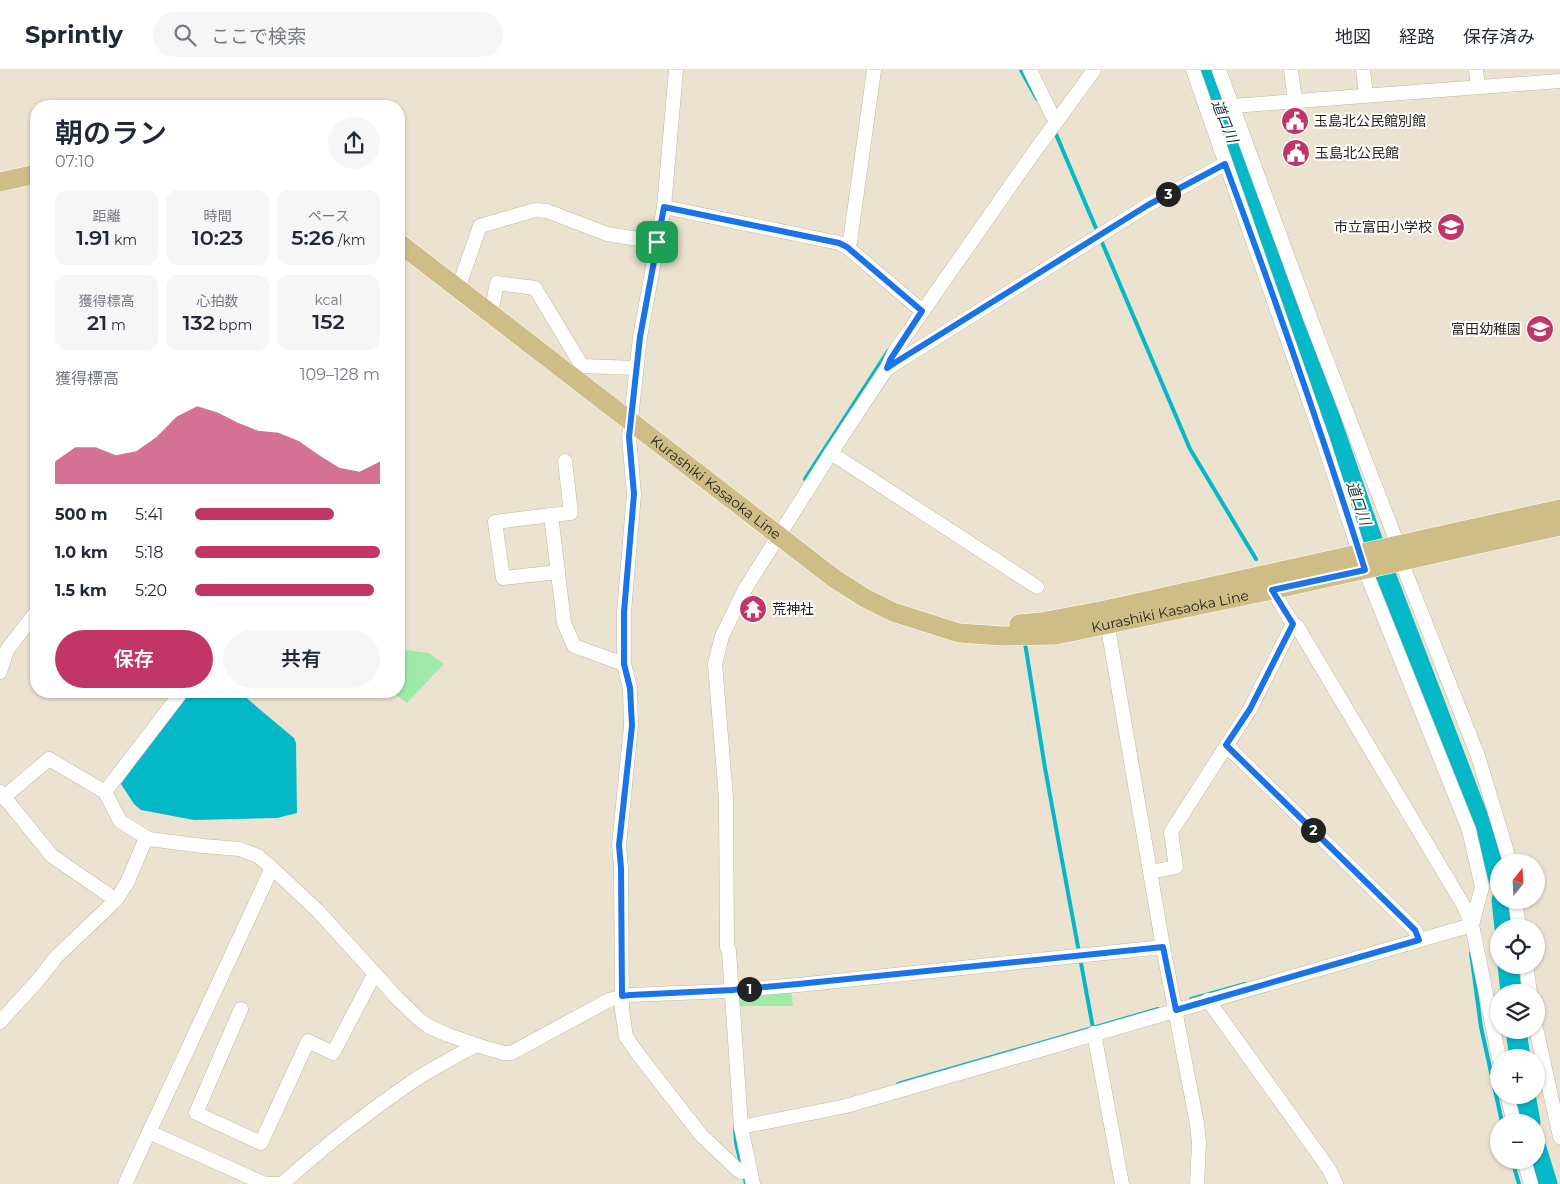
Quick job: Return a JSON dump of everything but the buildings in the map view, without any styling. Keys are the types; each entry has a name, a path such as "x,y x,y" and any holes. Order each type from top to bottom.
{"main road":[{"path":"0,182 30,175"},
{"name":"Kurashiki Kasaoka Line","path":"405,248 835,579 865,598 893,612 959,633 1002,636 1056,635 1106,618 1363,562 1560,509"},
{"name":"Kurashiki Kasaoka Line","path":"1400,553 1560,526"},
{"name":"Kurashiki Kasaoka Line","path":"1106,618 1272,590 1363,562"}],"street":[{"path":"676,70 664,207 640,337 629,437 634,494 624,612 624,664 630,688 632,726 619,845 621,868 622,996 626,1037 701,1135 747,1175"},
{"path":"847,247 850,242 874,70"},
{"path":"1030,70 1052,115 1057,121"},
{"path":"747,1175 728,991 729,951 727,947 725,906 727,901 726,798 715,664 720,643 726,625 745,589 887,368 919,309 1094,70"},
{"path":"1193,70 1269,284 1363,562 1469,830 1482,887 1469,926"},
{"path":"1219,70 1349,421 1478,756 1508,854"},
{"path":"1291,70 1295,101"},
{"path":"1363,70 1366,95"},
{"path":"1476,70 1478,86"},
{"path":"1206,108 1560,81"},
{"path":"887,368 1148,205 1225,164"},
{"path":"664,207 839,243 847,247 919,309"},
{"path":"458,290 480,226 535,210 547,211 608,234 657,242"},
{"path":"493,303 497,283 535,288 582,366 636,368"},
{"path":"831,453 1037,586"},
{"path":"558,572 503,578 495,522 571,513 565,461"},
{"path":"551,515 564,623 574,646 624,664"},
{"path":"1272,590 1290,621 1297,626 1302,634 1464,908 1497,1049"},
{"path":"1106,618 1163,947 1197,1124 1199,1143 1197,1184"},
{"path":"0,672 7,650 30,620"},
{"path":"1150,872 1176,867 1171,832 1259,693 1290,621"},
{"path":"105,792 177,698"},
{"path":"1228,743 1418,937"},
{"path":"116,900 52,856 2,795 49,759 105,792 120,821 149,839 239,849 258,856 330,923 397,998 428,1026 476,1045 504,1053 511,1053 588,1010 622,996 728,991 1163,947"},
{"path":"0,1022 56,957 116,900 127,883 144,843 149,839"},
{"path":"125,1184 272,868"},
{"path":"741,1127 846,1106 1204,1002 1418,937 1469,926"},
{"path":"241,1008 196,1114 261,1143 308,1041 333,1053 375,973"},
{"path":"1204,1002 1329,1169 1336,1184"},
{"path":"1094,1033 1122,1184"},
{"path":"1538,1039 1560,1138"},
{"path":"149,1132 265,1184 282,1184 310,1159 370,1112 417,1079 476,1045"},
{"path":"1527,1169 1531,1184"}],"green space":[{"path":"405,650 429,653 444,664 407,703 400,698 405,698"},
{"path":"791,990 793,1006 737,1006 737,1001 740,997"}],"water":[{"path":"182,698 246,698 294,738 296,743 297,813 277,818 194,820 141,810 134,804 121,784"}],"waterway":[{"path":"1021,70 1037,99"},
{"name":"道口川","path":"1204,70 1234,141 1372,540 1492,854"},
{"path":"1055,132 1190,449 1256,559"},
{"path":"805,479 888,351"},
{"path":"1025,643 1045,768 1093,1028"},
{"name":"道口川","path":"1503,909 1504,919"},
{"path":"1471,953 1481,1027 1500,1114"},
{"name":"道口川","path":"1509,974 1510,984"},
{"path":"1191,999 1245,984"},
{"path":"898,1084 1158,1009"},
{"name":"道口川","path":"1517,1039 1519,1049"},
{"name":"道口川","path":"1527,1104 1529,1114"},
{"path":"735,1128 736,1143 742,1168"},
{"path":"1515,1169 1519,1184"},
{"name":"道口川","path":"1542,1169 1547,1184"},
{"path":"744,1175 746,1184"}],"place":[{"name":"玉島北公民館別館","path":"1295,121"},
{"name":"玉島北公民館","path":"1296,153"},
{"name":"市立富田小学校","path":"1451,227"},
{"name":"富田幼稚園","path":"1540,329"},
{"name":"荒神社","path":"753,609"}],"route":[{"path":"1225,164 1322,438 1365,570 1272,590 1293,624 1250,709 1226,745 1415,930 1419,940 1176,1010 1163,947 732,990 622,996 621,868 619,845 632,726 630,688 624,664 624,612 634,494 629,437 640,337 657,242 664,207 839,243 847,247 922,311 890,360 887,368 1148,205 1225,164"}]}
